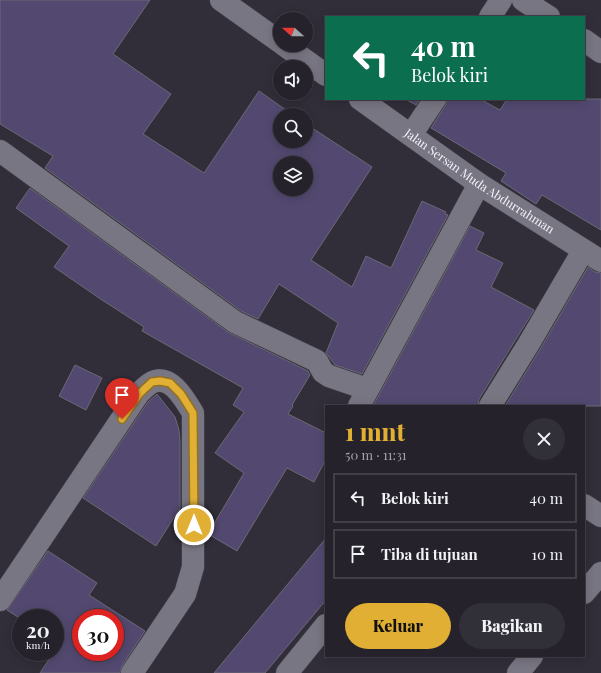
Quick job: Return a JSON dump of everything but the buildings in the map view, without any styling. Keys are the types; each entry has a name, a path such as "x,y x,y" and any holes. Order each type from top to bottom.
{"street":[{"path":"221,0 273,37"},
{"path":"491,16 501,0"},
{"path":"523,0 547,16"},
{"path":"585,41 601,52"},
{"path":"294,52 325,74"},
{"name":"Jalan Sersan Muda Abdurrahman","path":"361,100 479,184 592,256"},
{"path":"411,135 434,100"},
{"path":"0,151 235,322 317,361 323,372 363,397 479,184"},
{"path":"491,405 528,345 592,256"},
{"path":"0,600 140,393 152,382 160,381 170,383 181,394 193,413 192,566 185,594 132,673"},
{"path":"585,505 601,516"},
{"path":"585,592 601,573"},
{"path":"287,673 325,626"},
{"path":"518,673 531,657"}],"route":[{"path":"122,419 140,393 152,382 160,381 170,383 181,394 193,413 194,525"}]}
